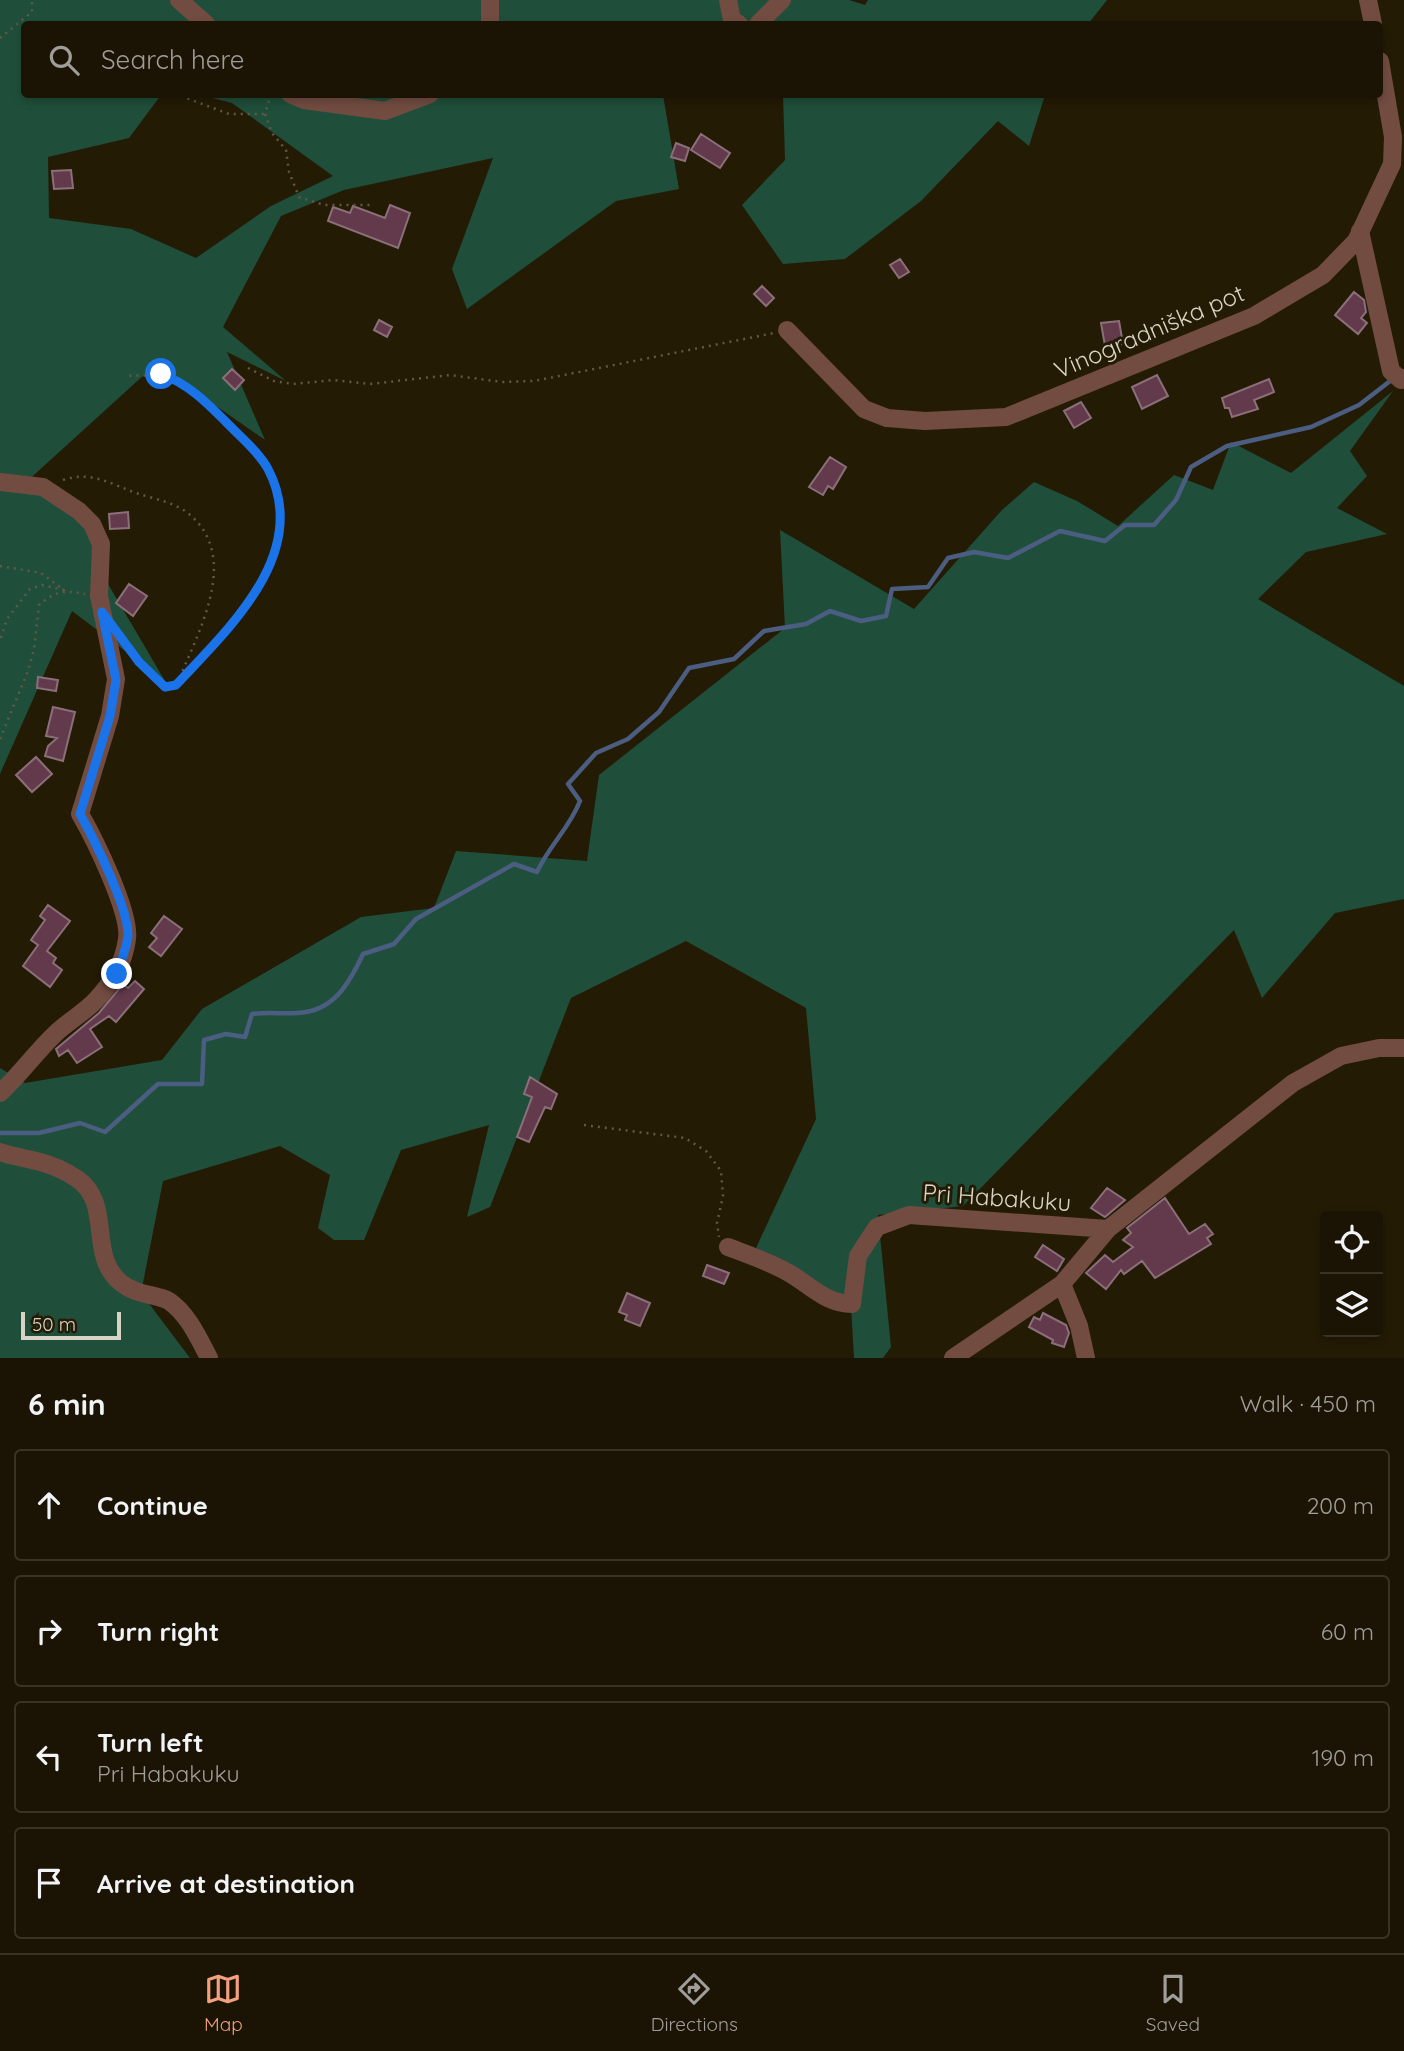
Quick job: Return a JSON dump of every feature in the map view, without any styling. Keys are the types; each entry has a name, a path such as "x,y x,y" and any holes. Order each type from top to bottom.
{"street":[{"path":"179,0 203,21"},
{"path":"490,0 490,21"},
{"path":"728,0 734,21"},
{"path":"761,21 782,0"},
{"path":"1368,0 1372,21"},
{"name":"Vinogradniška pot","path":"787,330 864,409 887,418 925,421 1006,417 1254,316 1323,275 1356,241 1392,164 1393,137 1383,79"},
{"path":"299,98 385,111 419,98"},
{"path":"1360,231 1398,376"},
{"path":"0,482 43,487 61,502 79,511 92,524 101,544 99,596 116,680 110,716 80,814 110,879 125,920 128,937 117,974 96,1001 54,1035 24,1072 0,1093"},
{"name":"Pri Habakuku","path":"953,1358 1062,1284 1108,1229 1293,1083 1341,1056 1379,1048 1404,1048"},
{"path":"0,1152 43,1160 78,1179 96,1201 101,1224 100,1248 119,1281 143,1295 168,1300 194,1328 209,1358"},
{"name":"Pri Habakuku","path":"728,1247 790,1274 812,1290 840,1304 852,1304 858,1256 877,1227 909,1215 1108,1229"},
{"path":"1062,1284 1079,1326 1086,1358"}],"path":[{"path":"0,38 32,12 32,0"},
{"path":"186,98 229,114 265,114"},
{"path":"270,98 265,114 272,133 286,150 289,172 299,197 324,205 370,205"},
{"path":"248,368 274,381 293,384 334,380 370,384 450,375 502,382 534,382 787,330"},
{"path":"119,635 139,662 165,687 176,685 253,600 276,544 281,522 280,500 268,468 250,445 195,393 178,380 161,374 125,376"},
{"path":"43,487 75,476 96,476 188,514 209,538 215,572 208,606 176,685"},
{"path":"0,566 41,573 64,590"},
{"path":"0,640 7,619 30,589 42,585 99,596"},
{"path":"0,738 28,671 39,605 64,590"},
{"path":"584,1125 685,1138 706,1151 721,1171 723,1196 718,1236 728,1247"}],"green space":[{"path":"0,0 849,0 865,5 868,0 1107,0 1090,21 21,21 21,98 159,98 129,138 48,157 49,218 131,229 196,258 271,206 333,176 232,103 213,98 664,98 679,189 616,201 467,309 452,269 493,158 344,190 281,216 223,327 286,381 227,352 265,440 156,364 24,484 80,508 108,584 165,681 72,611 0,774"},
{"path":"783,98 1044,98 1029,146 998,121 921,201 845,259 783,264 742,205 785,160"},
{"path":"1393,391 1350,451 1367,476 1337,508 1387,534 1306,552 1258,599 1404,686 1404,899 1335,913 1262,998 1234,930 963,1206 878,1215 891,1347 883,1358 854,1358 851,1305 756,1248 816,1119 806,1008 686,941 571,998 490,1207 467,1217 489,1125 401,1150 364,1240 334,1240 318,1228 330,1175 280,1146 163,1181 141,1293 190,1358 0,1358 0,1068 25,1083 162,1060 202,1009 361,917 434,908 456,851 587,861 599,775 785,628 780,530 914,609 1002,510 1034,482 1077,501 1118,526 1174,475 1213,490 1231,442 1291,473"}],"building":[{"path":"701,134 730,153 720,168 691,150"},
{"path":"676,143 689,148 685,161 671,157"},
{"path":"71,170 73,188 54,189 52,171"},
{"path":"390,205 410,213 398,248 328,221 333,207 350,213 353,206 385,218"},
{"path":"900,259 909,272 899,278 890,265"},
{"path":"762,286 774,298 766,306 754,294"},
{"path":"1354,292 1364,300 1366,312 1361,318 1367,323 1358,334 1335,315"},
{"path":"379,320 392,327 387,337 374,330"},
{"path":"1119,321 1123,344 1105,346 1101,323"},
{"path":"232,369 244,380 235,390 223,378"},
{"path":"1157,375 1168,396 1142,409 1132,387"},
{"path":"1269,379 1274,392 1254,400 1258,409 1232,417 1222,398"},
{"path":"1081,402 1091,418 1074,428 1064,411"},
{"path":"830,457 846,467 833,489 828,486 823,495 809,487"},
{"path":"128,512 129,528 110,529 109,514"},
{"path":"129,584 147,596 133,616 116,603"},
{"path":"38,677 58,680 56,691 37,688"},
{"path":"53,707 75,712 63,761 45,756 48,746 57,738 46,736"},
{"path":"36,757 52,774 32,792 16,775"},
{"path":"48,905 70,921 47,951 56,958 53,963 62,970 50,987 23,966 38,945 31,940 45,920 40,916"},
{"path":"164,916 182,929 161,956 149,947 157,938 151,933"},
{"path":"135,981 144,989 116,1022 109,1016 90,1029 102,1047 77,1063 68,1050 59,1056 56,1049 99,1013 123,984 128,988"},
{"path":"530,1077 557,1094 551,1109 545,1107 529,1142 517,1137 532,1097 524,1094"},
{"path":"1107,1188 1125,1200 1105,1217 1091,1208"},
{"path":"1165,1198 1189,1234 1205,1224 1213,1234 1207,1238 1211,1244 1155,1278 1142,1261 1124,1274 1121,1270 1106,1289 1086,1273 1105,1255 1113,1262 1133,1247 1123,1240 1131,1233 1127,1228"},
{"path":"1043,1245 1064,1259 1057,1271 1035,1257"},
{"path":"707,1265 729,1273 724,1284 703,1276"},
{"path":"627,1293 650,1303 640,1326 625,1320 627,1315 619,1312"},
{"path":"1043,1313 1066,1325 1069,1333 1064,1347 1052,1343 1053,1340 1029,1327 1034,1317 1040,1320"}],"waterway":[{"path":"0,1133 39,1133 80,1123 105,1132 158,1084 202,1084 204,1040 226,1034 245,1037 252,1014 297,1013 321,1008 345,986 363,954 394,944 416,919 514,864 537,872 580,801 568,784 596,753 628,739 659,712 689,668 734,659 764,631 806,624 830,611 861,621 886,616 892,589 928,587 948,558 974,552 1008,558 1060,531 1105,541 1125,525 1154,525 1176,500 1191,467 1227,446 1311,427 1359,405 1394,378"}],"route":[{"path":"117,974 128,937 125,920 94,838 80,814 110,716 116,680 102,612 139,662 165,687 176,685 253,600 266,573 281,522 280,500 268,468 250,445 178,380 161,374"}]}
